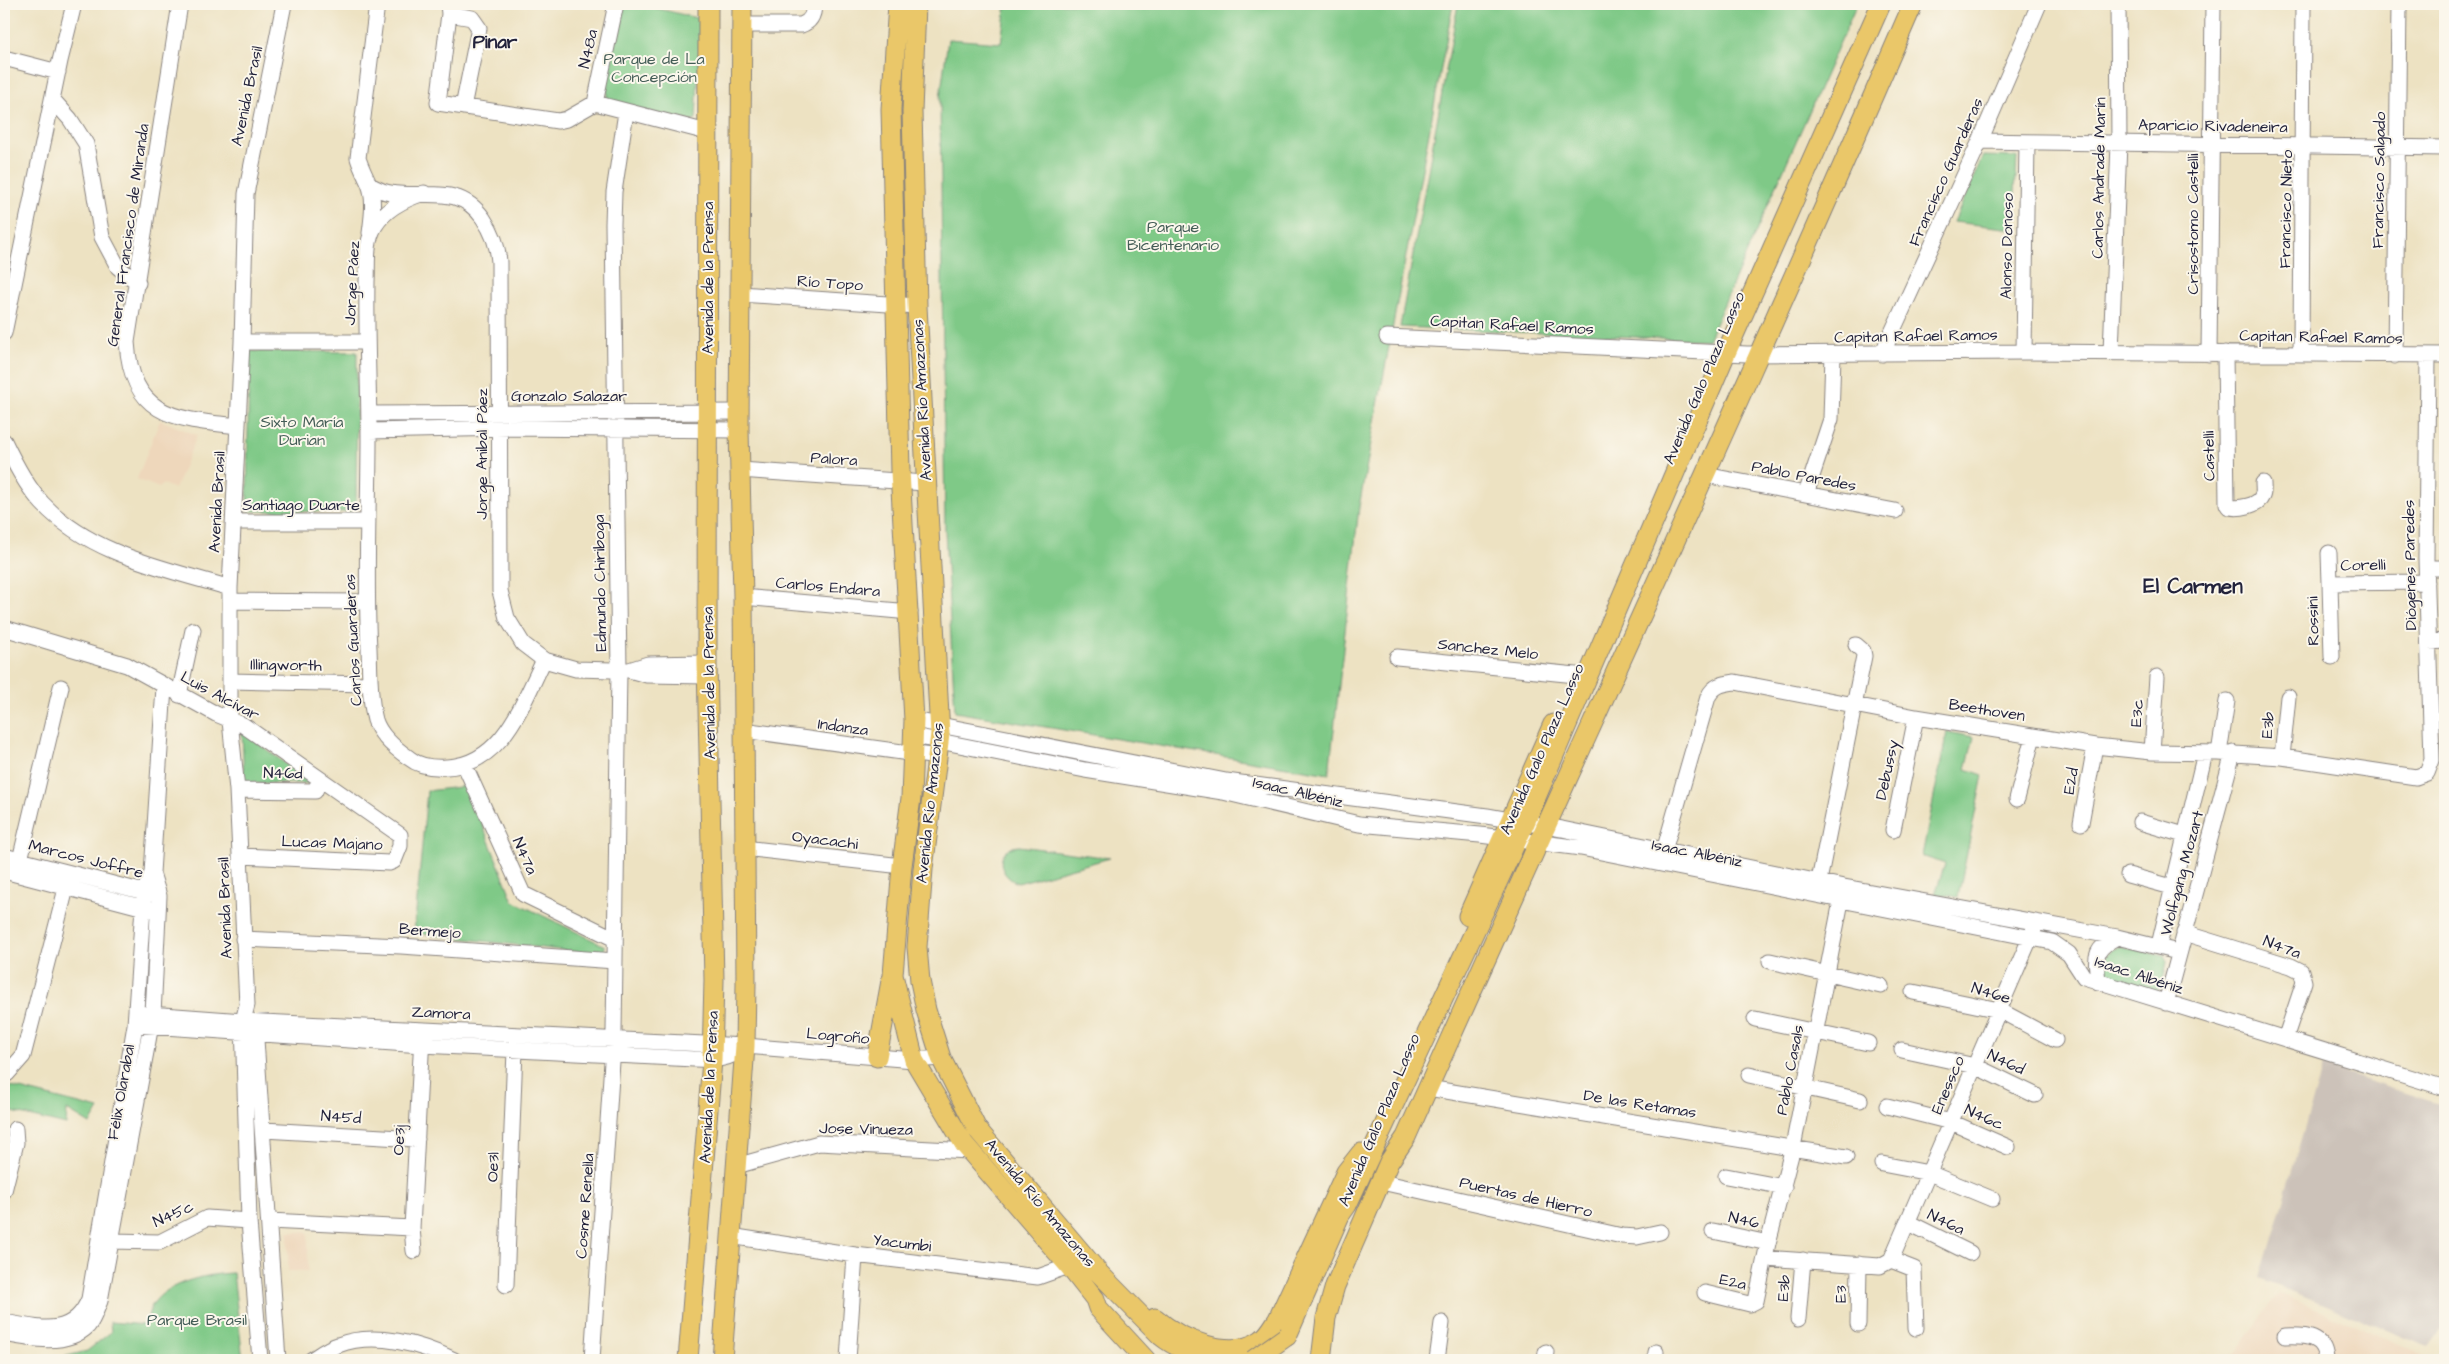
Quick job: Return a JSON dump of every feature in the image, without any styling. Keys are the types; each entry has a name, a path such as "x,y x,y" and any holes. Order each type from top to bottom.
{"main road":[{"name":"Avenida de la Prensa","path":"688,1360 712,1053 714,980 707,669 709,421 705,4"},
{"name":"Avenida de la Prensa","path":"722,1360 736,1166 741,1050 744,848 743,597 739,421 742,4"},
{"name":"Avenida Río Amazonas","path":"898,4 905,34 912,112 917,306 939,741 923,869 917,947 926,1010 941,1058 978,1129 1082,1250 1098,1272 1171,1345 1206,1358 1221,1360"},
{"name":"Avenida Río Amazonas","path":"916,4 905,34 891,109 901,481 910,612 914,728 911,798 902,866 893,975 914,1060 969,1151 1069,1266 1095,1299 1098,1308 1146,1360"},
{"name":"Avenida Galo Plaza Lasso","path":"1389,1162 1406,1137 1428,1088 1526,832 1720,353 1872,4"},
{"name":"Avenida Galo Plaza Lasso","path":"1389,1162 1388,1153 1526,832 1576,675 1720,353 1881,4"},
{"name":"Avenida Galo Plaza Lasso","path":"1340,1215 1340,1203 1362,1153 1705,475 1754,353 1901,4"},
{"name":"Avenida Galo Plaza Lasso","path":"1340,1215 1347,1205 1577,727 1754,353 1913,4"},
{"path":"877,1058 893,975"},
{"path":"1332,1360 1339,1308 1348,1277 1406,1137"},
{"path":"1082,1250 1158,1321 1178,1333 1217,1347 1233,1350 1246,1347 1262,1340 1278,1319 1346,1172 1362,1153"},
{"path":"1321,1360 1329,1308 1341,1272 1389,1162"},
{"path":"1268,1360 1287,1336 1340,1215"},
{"path":"1253,1360 1287,1336"}],"street":[{"path":"4,333 74,4"},
{"name":"General Francisco de Miranda","path":"180,4 138,283 127,342 128,360 138,387 150,405 172,416 238,426"},
{"name":"Avenida Brasil","path":"278,1360 264,1130 247,1005 241,856 230,721 230,595 242,342 246,194 284,4"},
{"path":"377,4 358,158 362,173 370,185 382,193 401,196 424,193"},
{"name":"N48a","path":"595,103 616,4"},
{"path":"742,25 801,25 808,22 812,17 814,4"},
{"name":"Francisco Guarderas","path":"1882,354 1980,141 2040,4"},
{"name":"Carlos Andrade Marín","path":"2111,353 2119,143 2118,4"},
{"name":"Crisostomo Castelli","path":"2209,354 2213,4"},
{"name":"Francisco Nieto","path":"2301,354 2304,4"},
{"name":"Francisco Salgado","path":"2395,356 2399,4"},
{"path":"463,107 480,28 472,18 448,9 438,103 463,107 558,121 567,119 595,103 707,132"},
{"path":"4,58 58,72"},
{"path":"53,100 70,119 86,144 102,237 118,266 138,283"},
{"name":"Edmundo Chiriboga","path":"614,1048 615,939 624,670 615,420 614,192 626,112"},
{"name":"Aparicio Rivadeneira","path":"1980,141 2445,148"},
{"name":"Alonso Donoso","path":"2024,352 2027,142"},
{"path":"368,246 373,208 370,185"},
{"name":"Jorge Páez","path":"366,342 368,246 374,227 388,212 407,199 424,193"},
{"name":"Jorge Anibal Páez","path":"424,193 457,197 478,210 492,231 498,258 500,591 507,618 523,644 544,660 576,669 624,670 648,664 707,669"},
{"name":"Río Topo","path":"740,294 917,306"},
{"name":"Capitan Rafael Ramos","path":"1387,337 1720,353 1882,354 2024,352 2445,355"},
{"path":"242,342 366,342"},
{"name":"Carlos Guarderas","path":"366,342 369,414 366,602 370,684 376,721 393,747 415,763 438,768 465,766 491,751 513,722 544,660"},
{"path":"1806,494 1830,419 1832,354"},
{"name":"Castelli","path":"2226,354 2227,504 2229,507 2239,508 2256,503 2263,496 2263,483"},
{"name":"Diógenes Paredes","path":"2427,773 2432,760 2427,575 2428,355"},
{"name":"Gonzalo Salazar","path":"369,414 499,421 739,421"},
{"name":"Gonzalo Salazar","path":"369,431 499,421"},
{"path":"4,441 41,502 61,521 94,543 230,595 366,602"},
{"name":"Palora","path":"740,470 925,483"},
{"name":"Pablo Paredes","path":"1705,475 1896,511"},
{"name":"Santiago Duarte","path":"234,522 368,522"},
{"name":"Corelli","path":"2329,552 2330,583 2427,575 2445,568"},
{"name":"Rossini","path":"2330,583 2332,657"},
{"name":"Carlos Endara","path":"743,597 910,612"},
{"name":"Luis Alcívar","path":"4,628 128,665 179,695 230,721 243,725 400,836"},
{"path":"179,695 193,630"},
{"path":"2429,642 2445,641"},
{"path":"1817,888 1864,656 1863,652 1856,645"},
{"name":"Sanchez Melo","path":"1397,657 1576,675"},
{"name":"E3c","path":"2152,752 2157,677"},
{"name":"Illingworth","path":"230,681 370,684"},
{"name":"Beethoven","path":"1664,851 1708,697 1713,688 1720,684 1735,682 1916,717 2095,746 2152,752 2219,753 2282,757 2416,777 2427,773"},
{"path":"20,860 61,687"},
{"name":"Félix Olarabal","path":"89,1314 100,1301 152,1020 152,873 164,687"},
{"name":"E3b","path":"2282,757 2288,696"},
{"path":"2219,753 2227,701"},
{"name":"Debussy","path":"1893,830 1916,717"},
{"name":"Isaac Albéniz","path":"914,728 939,741 1225,787 1664,851 1843,894 2033,930 2117,937 2178,952"},
{"name":"Indanza","path":"743,730 913,755 939,741"},
{"path":"2017,799 2033,736"},
{"name":"E2d","path":"2081,823 2095,746"},
{"name":"Wolfgang Mozart","path":"2159,946 2184,835 2219,753"},
{"name":"Wolfgang Mozart","path":"2166,1003 2184,933 2219,753"},
{"name":"N47a","path":"465,766 523,894 615,939"},
{"name":"N46d","path":"237,790 315,791 320,779"},
{"name":"Isaac Albéniz","path":"1225,787 1359,824 1526,832 1581,848 1817,888"},
{"path":"2140,822 2184,835"},
{"name":"Lucas Majano","path":"241,856 389,863 394,861 398,855 400,836"},
{"name":"Oyacachi","path":"744,848 902,866"},
{"name":"Marcos Joffre","path":"4,856 20,860 68,880"},
{"name":"Marcos Joffre","path":"4,870 68,880 151,902"},
{"path":"2128,875 2172,887"},
{"path":"6,1074 23,1056 68,880"},
{"name":"Pablo Casals","path":"1754,1304 1793,1147 1843,894"},
{"name":"Félix Olarabal","path":"89,1314 89,1299 136,1019 151,902"},
{"name":"Isaac Albéniz","path":"2033,930 2069,954 2084,977 2445,1088"},
{"name":"Enessco","path":"1891,1260 2033,930"},
{"name":"N47a","path":"2184,933 2291,966 2301,971 2304,982 2285,1039"},
{"path":"2098,982 2097,953 2102,944 2117,937"},
{"name":"Bermejo","path":"243,939 401,946 615,961"},
{"path":"1770,961 1881,986"},
{"name":"N46e","path":"1913,992 1999,1010 2054,1040"},
{"name":"Zamora","path":"136,1019 422,1038 614,1048 712,1053 741,1050"},
{"path":"1755,1019 1868,1043"},
{"name":"Avenida Brasil","path":"249,1027 249,1220 260,1360"},
{"name":"Zamora","path":"422,1038 515,1050 614,1048"},
{"name":"Oe3j","path":"414,1251 412,1228 422,1038"},
{"name":"Cosme Renella","path":"592,1360 614,1048"},
{"name":"Oe3l","path":"506,1285 515,1050"},
{"name":"Logroño","path":"741,1050 914,1060 941,1058"},
{"name":"N46d","path":"1902,1050 1975,1066 2035,1095"},
{"path":"1748,1075 1860,1100"},
{"name":"De las Retamas","path":"1428,1088 1846,1157"},
{"name":"N46c","path":"1887,1106 1951,1122 2008,1147"},
{"path":"4,1191 16,1143 15,1129"},
{"name":"N45d","path":"264,1130 417,1139"},
{"name":"Jose Vinueza","path":"736,1166 819,1143 969,1151"},
{"path":"1882,1164 1929,1173 1992,1199"},
{"path":"1726,1176 1784,1186"},
{"name":"Puertas de Hierro","path":"1386,1183 1622,1236 1637,1237 1660,1232"},
{"name":"N45c","path":"112,1240 160,1242 207,1218 249,1220"},
{"path":"269,1221 412,1228"},
{"name":"N46a","path":"1906,1222 1970,1253"},
{"name":"N46","path":"1713,1231 1766,1250"},
{"name":"Yacumbi","path":"730,1236 855,1256 1038,1277 1069,1266"},
{"path":"1766,1250 1803,1260 1880,1266 1891,1260 1914,1268 1916,1328"},
{"path":"848,1360 855,1256"},
{"name":"E3b","path":"1798,1319 1803,1260"},
{"name":"E3","path":"1858,1324 1859,1264"},
{"name":"E2a","path":"1705,1293 1754,1304"},
{"path":"4,1322 56,1328 89,1314"},
{"path":"4,1334 38,1339 59,1339 76,1335 88,1326 89,1314"},
{"path":"1437,1360 1442,1322"},
{"path":"2286,1336 2312,1337 2319,1341 2325,1351 2326,1360"},
{"path":"311,1360 337,1345 359,1340 404,1342 435,1351 454,1360"}],"shaded area":[{"path":"160,420 197,435 175,489 163,484 159,488 137,479"},
{"path":"2323,1066 2445,1106 2445,1324 2428,1347 2260,1278"},
{"path":"288,1232 308,1232 308,1271 288,1271"},
{"path":"2278,1293 2422,1355 2418,1360 2223,1360 2238,1350"}],"green space":[{"name":"Parque de La Concepción","path":"626,4 639,4 701,19 696,119 690,121 603,102 608,94 604,88 621,14"},
{"name":"Parque Bicentenario","path":"1006,4 1453,4 1359,507 1329,774 955,712 945,531 940,98 948,39 1001,43"},
{"path":"1458,4 1857,4 1708,340 1400,327"},
{"path":"1983,156 2017,157 2013,229 1954,222"},
{"name":"Sixto María Durian","path":"249,351 357,352 356,512 247,511"},
{"path":"242,731 311,783 244,783"},
{"path":"1947,732 1974,737 1966,769 1983,775 1958,897 1935,894 1945,864 1922,856"},
{"path":"467,786 513,901 605,946 603,955 414,933 427,791"},
{"path":"1019,846 1110,858 1018,883 1006,875 1001,863 1005,852"},
{"path":"2120,946 2164,955 2167,962 2161,989 2153,992 2108,975 2103,966 2106,956 2110,951"},
{"path":"4,1085 99,1109 90,1124 67,1110 66,1125 4,1110"},
{"name":"Parque Brasil","path":"233,1273 243,1360 59,1360 59,1358 87,1351 111,1332 110,1322 145,1325 154,1302 163,1293 181,1283 202,1277"}],"district":[{"name":"Pinar","path":"495,42"},
{"name":"El Carmen","path":"2193,586"}]}
